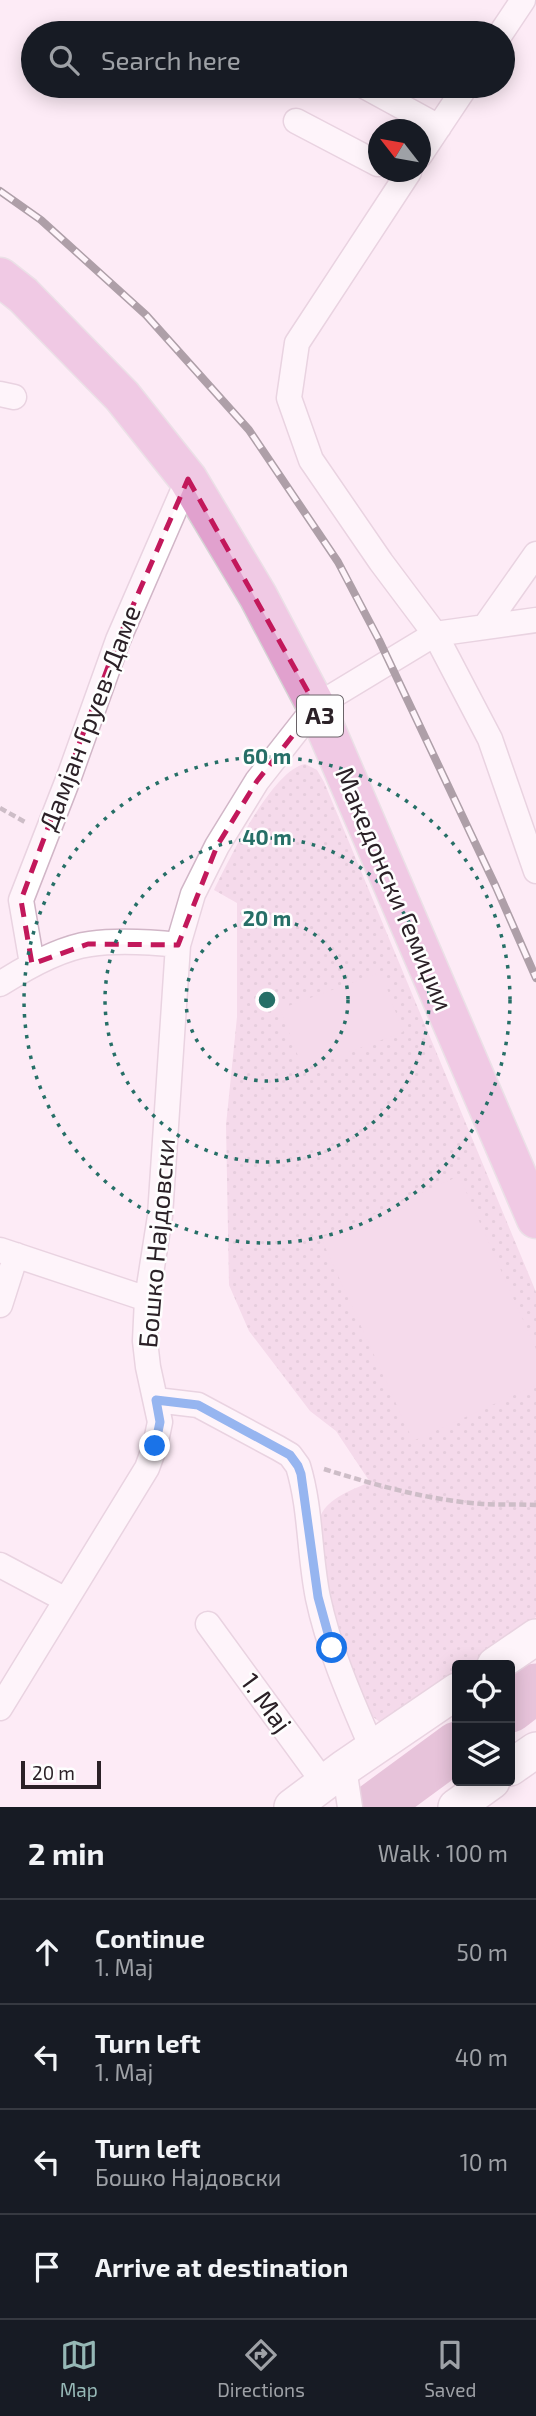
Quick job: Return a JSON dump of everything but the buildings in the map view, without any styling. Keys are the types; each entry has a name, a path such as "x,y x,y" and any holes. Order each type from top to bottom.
{"main road":[{"name":"Македонски Гемиџии","path":"0,277 23,295 122,396 188,478 258,596 316,706 536,1219"}],"street":[{"path":"507,21 518,1"},
{"path":"386,98 439,127"},
{"path":"431,139 458,98"},
{"path":"296,121 368,158"},
{"path":"397,182 297,343 289,398 311,460 381,562 435,634 490,738 536,871"},
{"name":"Дамјан Груев-Даме","path":"32,964 21,900 118,640 188,478"},
{"path":"486,625 536,554"},
{"path":"0,984 32,964 88,944 152,942 178,945 190,903 217,846 257,781 316,706 435,634 536,620"},
{"name":"Бошко Најдовски","path":"0,1708 147,1468 155,1446 160,1422 145,1341 147,1299 160,1216 178,945"},
{"path":"0,1305 8,1253 147,1299"},
{"path":"156,1400 198,1405 294,1459 301,1474 313,1569 324,1624 343,1681 372,1748"},
{"path":"0,1565 66,1600"},
{"name":"1. Мај","path":"208,1624 341,1787"},
{"path":"502,1660 536,1637"},
{"path":"292,1807 341,1787 372,1748 452,1694"},
{"path":"515,1765 536,1750"},
{"path":"456,1807 485,1786"}],"path":[{"path":"294,1459 364,1481 428,1496 481,1504 536,1505"}],"highlighted area":[{"path":"188,479 316,706 257,781 217,846 178,945 88,944 32,964 21,900 118,640"}],"shaded area":[{"path":"305,764 317,770 324,782 536,1292 536,1617 478,1660 452,1660 452,1679 384,1725 369,1714 363,1703 329,1600 321,1558 320,1522 324,1509 342,1495 370,1482 336,1431 310,1411 249,1331 229,1285 226,1125 237,1017 237,903 214,890 253,818 279,782 292,770"},
{"path":"381,972 403,1032 303,1069 280,1009"},
{"path":"459,1176 536,1349 536,1385 413,1441 321,1238"}],"waterway":[{"path":"515,1704 536,1688"},
{"path":"374,1807 452,1750"}],"railway":[{"path":"0,191 41,220 146,315 249,430 338,562 379,640 536,978"}],"route":[{"path":"155,1446 160,1422 156,1400 198,1405 294,1459 301,1474 318,1597 332,1648"}]}
